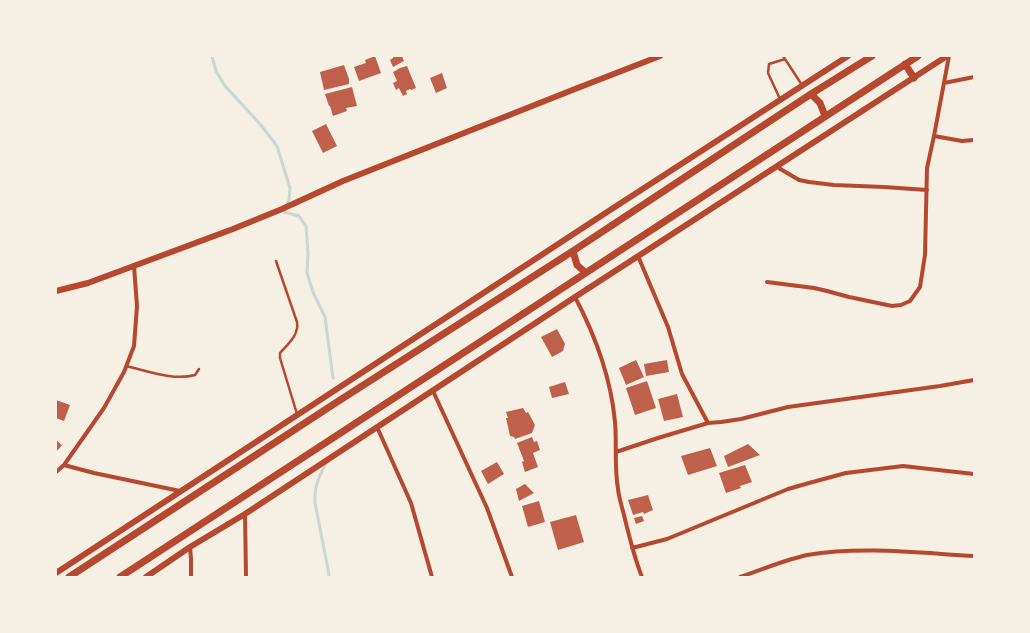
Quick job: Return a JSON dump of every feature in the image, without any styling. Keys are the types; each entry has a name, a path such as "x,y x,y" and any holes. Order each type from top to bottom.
{"main road":[{"path":"69,577 337,402 573,251 811,94 872,56"},
{"path":"120,577 918,56"},
{"path":"905,64 914,78"},
{"path":"811,94 820,103 825,116"},
{"path":"573,251 578,265 586,273"}],"street":[{"path":"56,291 88,283 233,229 282,209 343,181 660,56"},
{"path":"56,573 297,414 848,56"},
{"path":"146,577 948,56"},
{"path":"767,282 827,290 849,297 892,306 901,305 910,301 920,287 925,255 927,168 948,56"},
{"path":"944,83 974,77"},
{"path":"934,136 962,141 974,140"},
{"path":"777,167 799,180 809,182 834,185 927,190"},
{"path":"638,256 668,327 682,374 708,423"},
{"path":"56,472 64,465 104,408 126,366 134,346 137,306 134,266"},
{"path":"575,297 585,317 602,362 610,391 615,421 615,471 618,489 632,548 642,577"},
{"path":"616,452 708,423 740,419 788,407 974,380"},
{"path":"433,391 487,508 512,577"},
{"path":"377,427 411,503 432,577"},
{"path":"64,465 94,473 181,491"},
{"path":"632,548 667,539 788,489 846,474 903,466 974,474"},
{"path":"245,514 246,577"},
{"path":"190,547 192,559 191,577"},
{"path":"740,577 806,555 825,553 851,551 902,552 974,556"}],"lane":[{"path":"783,56 803,85"},
{"path":"780,100 768,73 769,64 785,59"},
{"path":"276,261 298,326 296,334 292,340 280,353 280,358 297,414"},
{"path":"126,366 181,377 195,375 199,369"}],"building":[{"path":"375,56 381,73 359,81 354,67 366,63 365,60"},
{"path":"393,56 402,56 404,61 393,67 390,60"},
{"path":"344,65 349,79 349,84 324,90 320,72"},
{"path":"407,66 416,88 406,91 407,94 403,96 399,88 396,90 393,83 397,81 393,72"},
{"path":"442,73 447,88 436,93 430,78"},
{"path":"352,87 357,106 346,108 347,111 333,116 325,94"},
{"path":"326,124 337,146 323,153 312,131"},
{"path":"557,329 565,344 563,351 552,357 541,337"},
{"path":"636,360 644,377 626,385 619,368"},
{"path":"667,360 669,372 646,376 644,364"},
{"path":"647,381 656,408 635,415 626,388"},
{"path":"565,382 569,394 552,398 549,387"},
{"path":"677,394 683,417 664,421 658,399"},
{"path":"56,400 70,405 64,421 56,418"},
{"path":"523,408 526,413 528,412 535,425 532,433 515,439 514,437 510,436 506,412"},
{"path":"532,437 534,442 537,441 540,450 533,453 538,467 525,472 522,462 524,461 517,443"},
{"path":"56,440 62,445 56,452"},
{"path":"748,444 760,455 728,467 724,456"},
{"path":"710,448 717,466 688,475 681,456"},
{"path":"497,462 504,474 488,484 481,471"},
{"path":"745,465 752,482 740,486 741,488 726,493 719,473"},
{"path":"525,484 534,493 519,501 516,489"},
{"path":"648,495 653,510 644,514 643,512 633,515 628,500"},
{"path":"539,501 545,522 528,527 522,506"},
{"path":"576,515 584,542 558,550 550,522"},
{"path":"642,516 644,521 636,524 634,518"}],"waterway":[{"path":"212,56 216,71 225,86 260,124 277,146 290,188 289,200 284,212 299,216 306,226 308,253 307,273 313,292 325,317 333,378"},
{"path":"326,463 316,487 315,503 329,577"}]}
